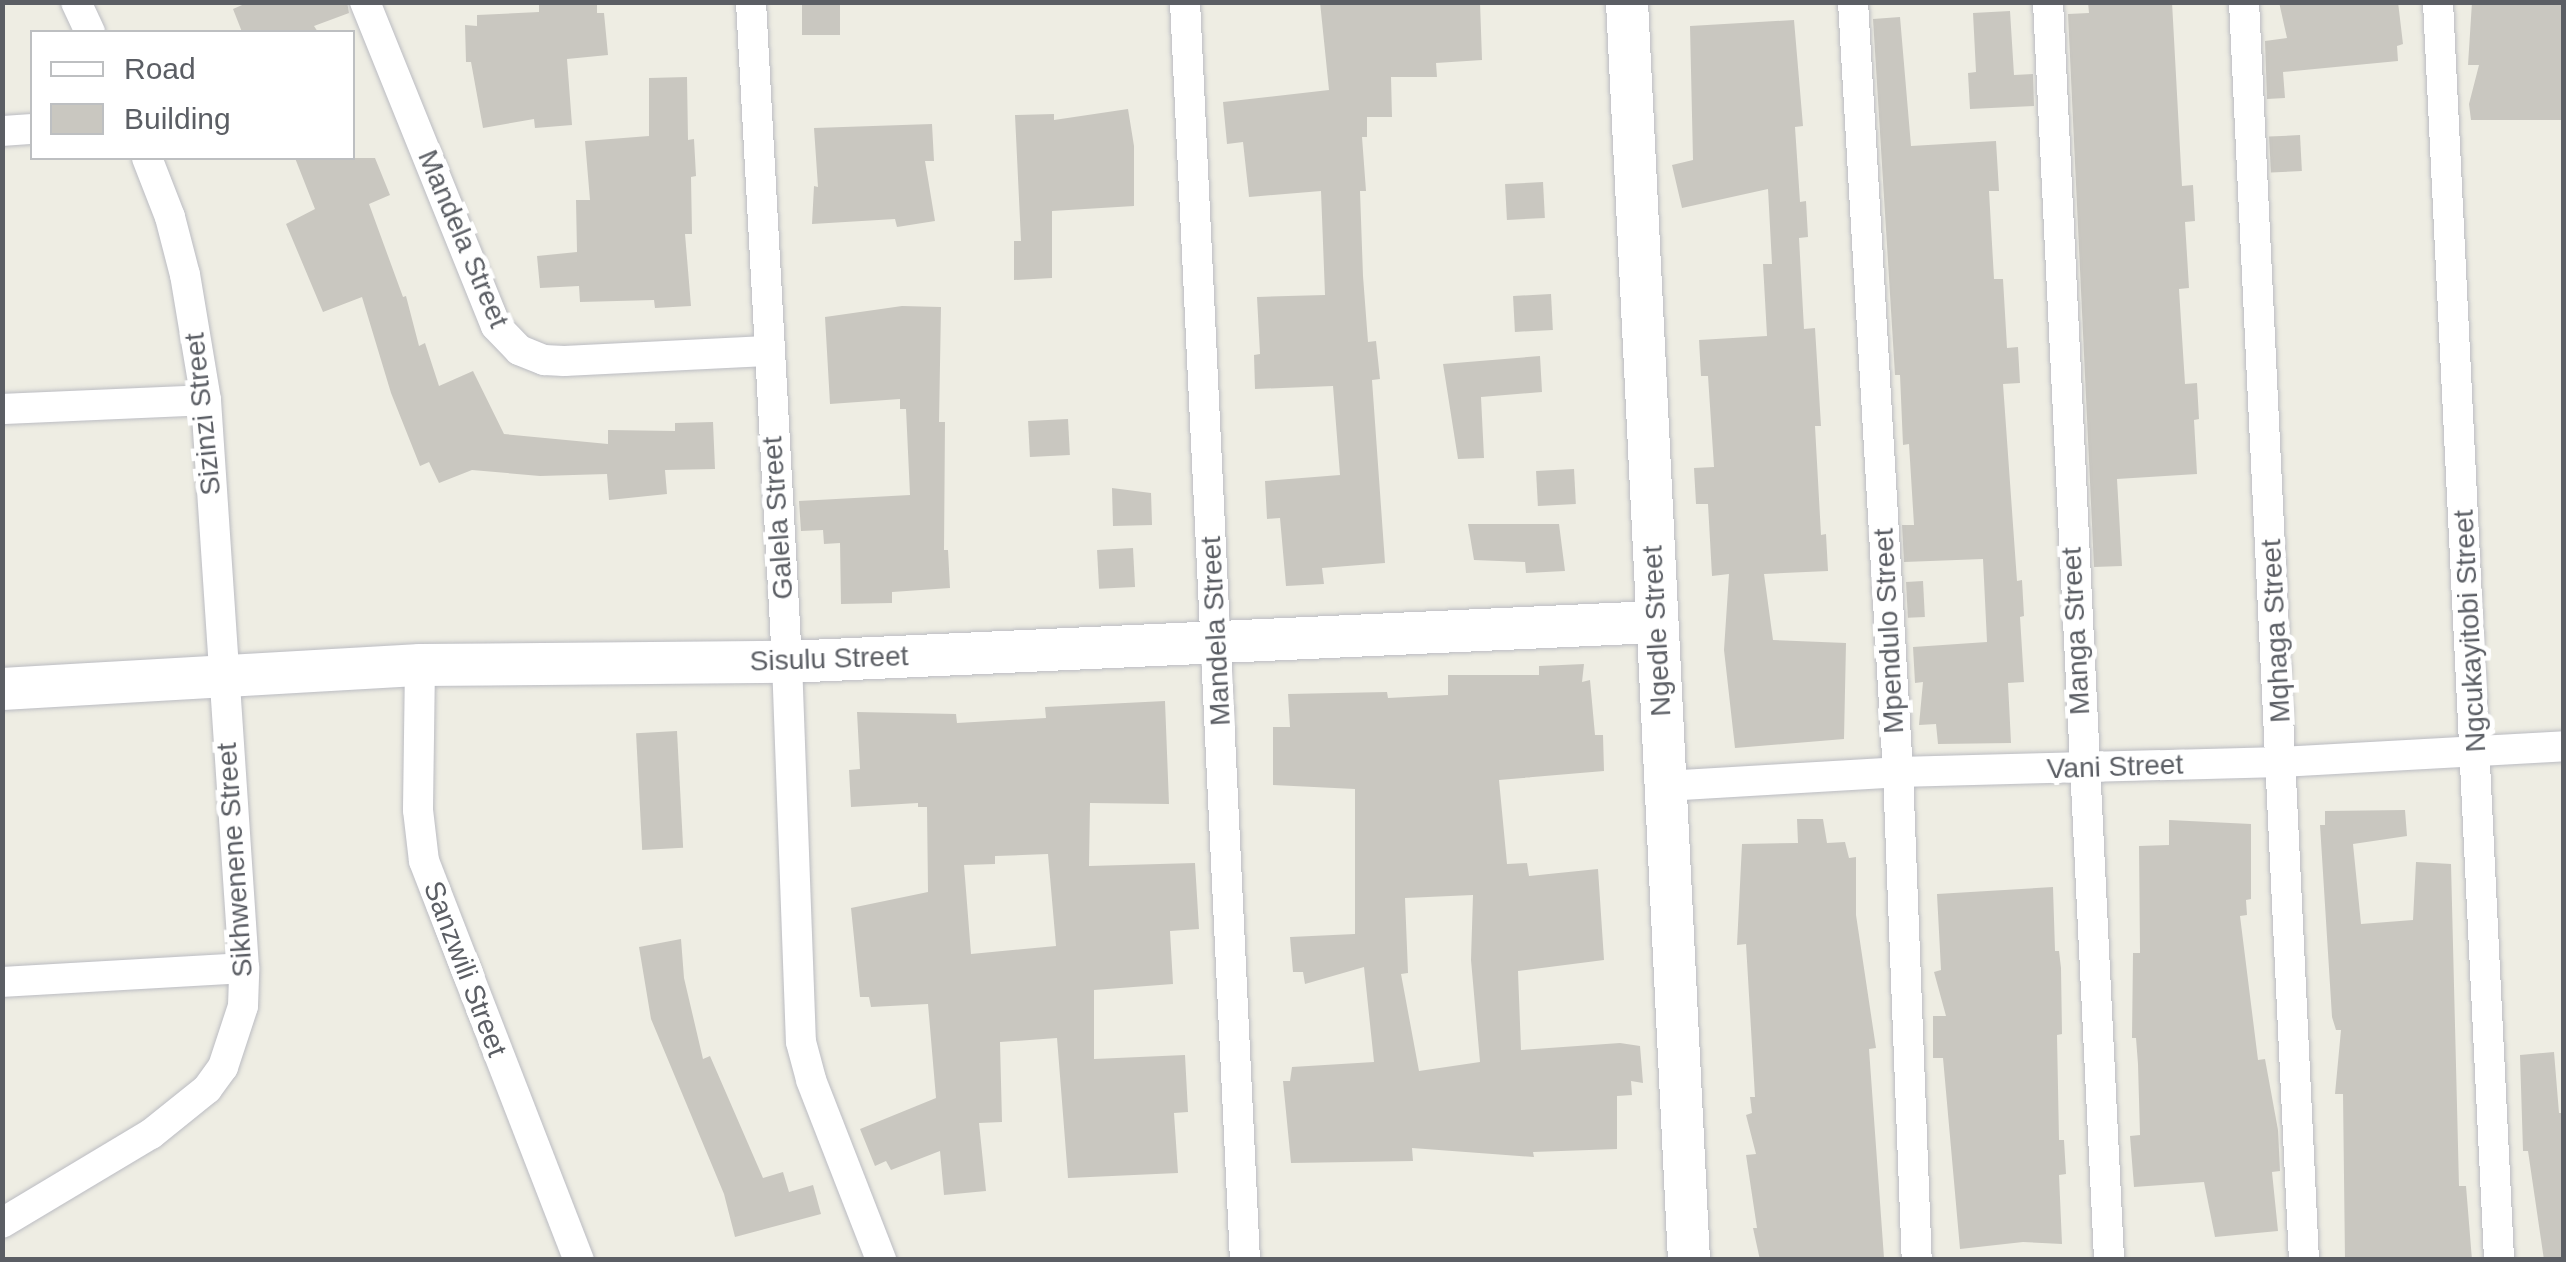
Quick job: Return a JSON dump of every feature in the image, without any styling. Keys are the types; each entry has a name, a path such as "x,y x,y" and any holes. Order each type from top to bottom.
{"street":[{"path":"76,2 89,30"},
{"name":"Mandela Street","path":"365,2 496,326 519,350 544,360 564,361 767,351"},
{"name":"Galela Street","path":"751,2 767,351 787,662 801,1042 811,1080 881,1260"},
{"name":"Mandela Street","path":"1185,2 1245,1260"},
{"name":"Ngedle Street","path":"1628,2 1689,1260"},
{"name":"Mpendulo Street","path":"1853,2 1898,772 1917,1260"},
{"name":"Manga Street","path":"2048,2 2082,768 2109,1260"},
{"name":"Mqhaga Street","path":"2244,2 2304,1260"},
{"name":"Ngcukayitobi Street","path":"2438,2 2499,1260"},
{"path":"2,131 30,129"},
{"name":"Sizinzi Street","path":"149,160 170,217 185,275 206,400 223,678"},
{"path":"2,409 206,400"},
{"name":"Sisulu Street","path":"2,689 420,665 787,662 1656,622"},
{"name":"Sanzwili Street","path":"420,665 418,810 424,861 580,1260"},
{"name":"Sikhwenene Street","path":"2,1223 151,1134 207,1088 223,1067 234,1040 243,1006 244,968 223,678"},
{"name":"Vani Street","path":"1666,786 1898,772 2282,762 2564,746"},
{"path":"2,982 244,968"}],"building":[{"path":"249,2 347,2 349,13 314,26 317,30 241,30 233,9"},
{"path":"539,2 597,2 597,13 604,13 608,55 567,59 572,125 535,128 534,119 483,128 471,62 466,62 465,25 477,26 477,15 539,12"},
{"path":"802,2 840,2 840,35 802,35"},
{"path":"1320,2 1480,2 1482,60 1436,63 1437,77 1391,77 1392,117 1367,117 1367,137 1362,137 1366,191 1360,191 1363,276 1368,342 1376,341 1380,379 1372,380 1385,563 1322,568 1324,584 1286,586 1280,518 1267,519 1265,481 1340,475 1333,386 1255,389 1254,355 1260,354 1257,297 1325,295 1321,191 1249,197 1243,142 1227,144 1223,102 1329,90"},
{"path":"2088,2 2172,2 2182,186 2193,185 2195,221 2185,222 2189,288 2179,289 2185,384 2197,383 2199,419 2194,420 2197,474 2117,479 2122,566 2094,567 2068,14 2089,13"},
{"path":"2279,2 2398,2 2403,44 2397,46 2398,61 2283,72 2285,98 2267,99 2265,41 2287,38"},
{"path":"2472,2 2564,2 2564,120 2471,120 2469,104 2479,65 2468,65"},
{"path":"2010,11 2014,75 2033,74 2034,106 1970,109 1968,73 1976,72 1973,13"},
{"path":"1900,17 1911,146 1996,141 1999,191 1989,191 1994,279 2003,279 2007,348 2018,347 2020,383 2003,384 2017,581 2022,580 2024,616 2020,617 2024,682 2008,683 2011,743 1938,744 1936,724 1919,725 1923,682 1915,683 1913,647 1987,642 1983,559 1904,562 1902,525 1914,525 1909,444 1903,445 1900,375 1895,375 1873,19"},
{"path":"1794,20 1803,126 1795,127 1800,202 1806,201 1808,237 1799,238 1804,329 1815,328 1821,426 1815,426 1821,535 1826,534 1828,571 1764,574 1773,640 1846,643 1844,739 1735,748 1724,650 1729,574 1712,576 1708,504 1696,504 1694,468 1714,467 1708,376 1701,376 1699,340 1767,336 1763,264 1772,264 1768,189 1682,208 1672,165 1693,160 1690,26"},
{"path":"687,77 688,140 694,139 696,176 691,177 692,234 685,234 691,306 655,308 654,300 580,302 579,286 540,288 537,256 577,252 576,200 590,200 585,141 649,136 649,78"},
{"path":"1128,109 1134,146 1134,206 1052,211 1052,278 1014,280 1014,241 1021,241 1015,115 1054,114 1054,120"},
{"path":"932,124 934,161 925,161 935,221 897,227 895,219 812,224 814,186 818,187 814,128"},
{"path":"2300,135 2302,171 2271,173 2269,137"},
{"path":"375,158 390,195 369,204 403,297 406,296 419,346 425,343 439,386 473,371 504,434 608,444 608,430 675,431 675,423 713,422 715,469 665,470 667,494 609,500 607,474 540,476 472,470 439,483 429,462 420,466 391,393 362,297 323,312 286,224 315,209 296,160"},
{"path":"1543,182 1545,218 1507,220 1505,184"},
{"path":"1551,294 1553,330 1515,332 1513,296"},
{"path":"902,306 941,307 939,422 945,422 944,550 948,550 950,588 892,592 892,603 841,604 840,543 824,544 823,530 801,531 799,501 910,495 906,409 900,409 900,399 830,404 825,317"},
{"path":"1540,356 1542,392 1481,397 1484,458 1458,459 1443,364"},
{"path":"1068,419 1070,455 1030,457 1028,421"},
{"path":"1574,469 1576,504 1538,506 1536,471"},
{"path":"1112,488 1151,493 1152,525 1113,526"},
{"path":"1468,524 1559,524 1565,571 1526,573 1525,562 1474,560"},
{"path":"1133,548 1135,587 1099,589 1097,550"},
{"path":"1923,581 1925,617 1908,618 1906,582"},
{"path":"1584,664 1582,682 1590,680 1595,735 1603,735 1604,771 1499,780 1507,864 1527,863 1529,876 1598,869 1604,960 1518,971 1521,1050 1620,1043 1640,1046 1643,1083 1631,1081 1632,1095 1617,1096 1617,1149 1533,1152 1534,1157 1412,1148 1413,1161 1291,1163 1283,1081 1290,1081 1292,1067 1374,1062 1364,967 1305,984 1303,972 1293,972 1290,937 1355,934 1355,789 1273,785 1273,727 1290,727 1288,694 1387,692 1388,698 1448,695 1448,675 1539,675 1539,666","holes":["1473,895 1471,960 1480,1062 1419,1071 1401,974 1408,973 1405,898"]},
{"path":"1165,701 1169,804 1090,803 1089,866 1195,863 1199,929 1170,931 1173,984 1094,990 1094,1059 1185,1055 1188,1112 1174,1113 1178,1173 1068,1178 1057,1038 1000,1042 1002,1122 979,1123 986,1191 944,1195 940,1151 891,1170 886,1161 875,1166 860,1129 936,1098 928,1004 871,1007 869,997 860,997 851,908 928,892 927,807 918,807 918,803 851,807 849,770 860,769 857,712 956,714 957,723 1046,718 1045,707","holes":["1048,854 1056,946 971,954 964,865 995,864 995,856"]},
{"path":"677,731 683,848 642,850 636,733"},
{"path":"2405,810 2407,836 2353,844 2361,924 2413,920 2416,862 2451,864 2459,1186 2466,1186 2472,1260 2345,1260 2343,1094 2335,1094 2341,1030 2336,1030 2332,1017 2320,825 2325,825 2325,811"},
{"path":"1797,819 1823,819 1827,843 1845,842 1849,858 1856,857 1856,915 1876,1048 1869,1049 1884,1258 1760,1260 1753,1228 1757,1228 1746,1155 1756,1154 1746,1115 1752,1113 1750,1097 1755,1097 1746,944 1737,945 1742,844 1798,843"},
{"path":"2169,820 2251,824 2251,899 2246,900 2247,915 2240,916 2258,1060 2265,1059 2278,1130 2280,1171 2272,1172 2278,1231 2215,1237 2204,1182 2134,1187 2130,1136 2140,1135 2136,1038 2132,1038 2133,953 2140,953 2139,846 2169,845"},
{"path":"2053,887 2055,951 2059,951 2061,968 2062,1034 2057,1035 2059,1140 2064,1140 2066,1174 2059,1175 2062,1244 2023,1242 1960,1249 1943,1058 1933,1058 1933,1016 1946,1016 1934,972 1941,970 1937,894"},
{"path":"681,939 684,978 703,1059 710,1056 763,1178 783,1172 789,1192 813,1185 821,1214 735,1237 724,1194 651,1019 639,947"},
{"path":"2554,1052 2559,1113 2564,1113 2564,1260 2544,1260 2528,1151 2523,1151 2520,1055"}]}
